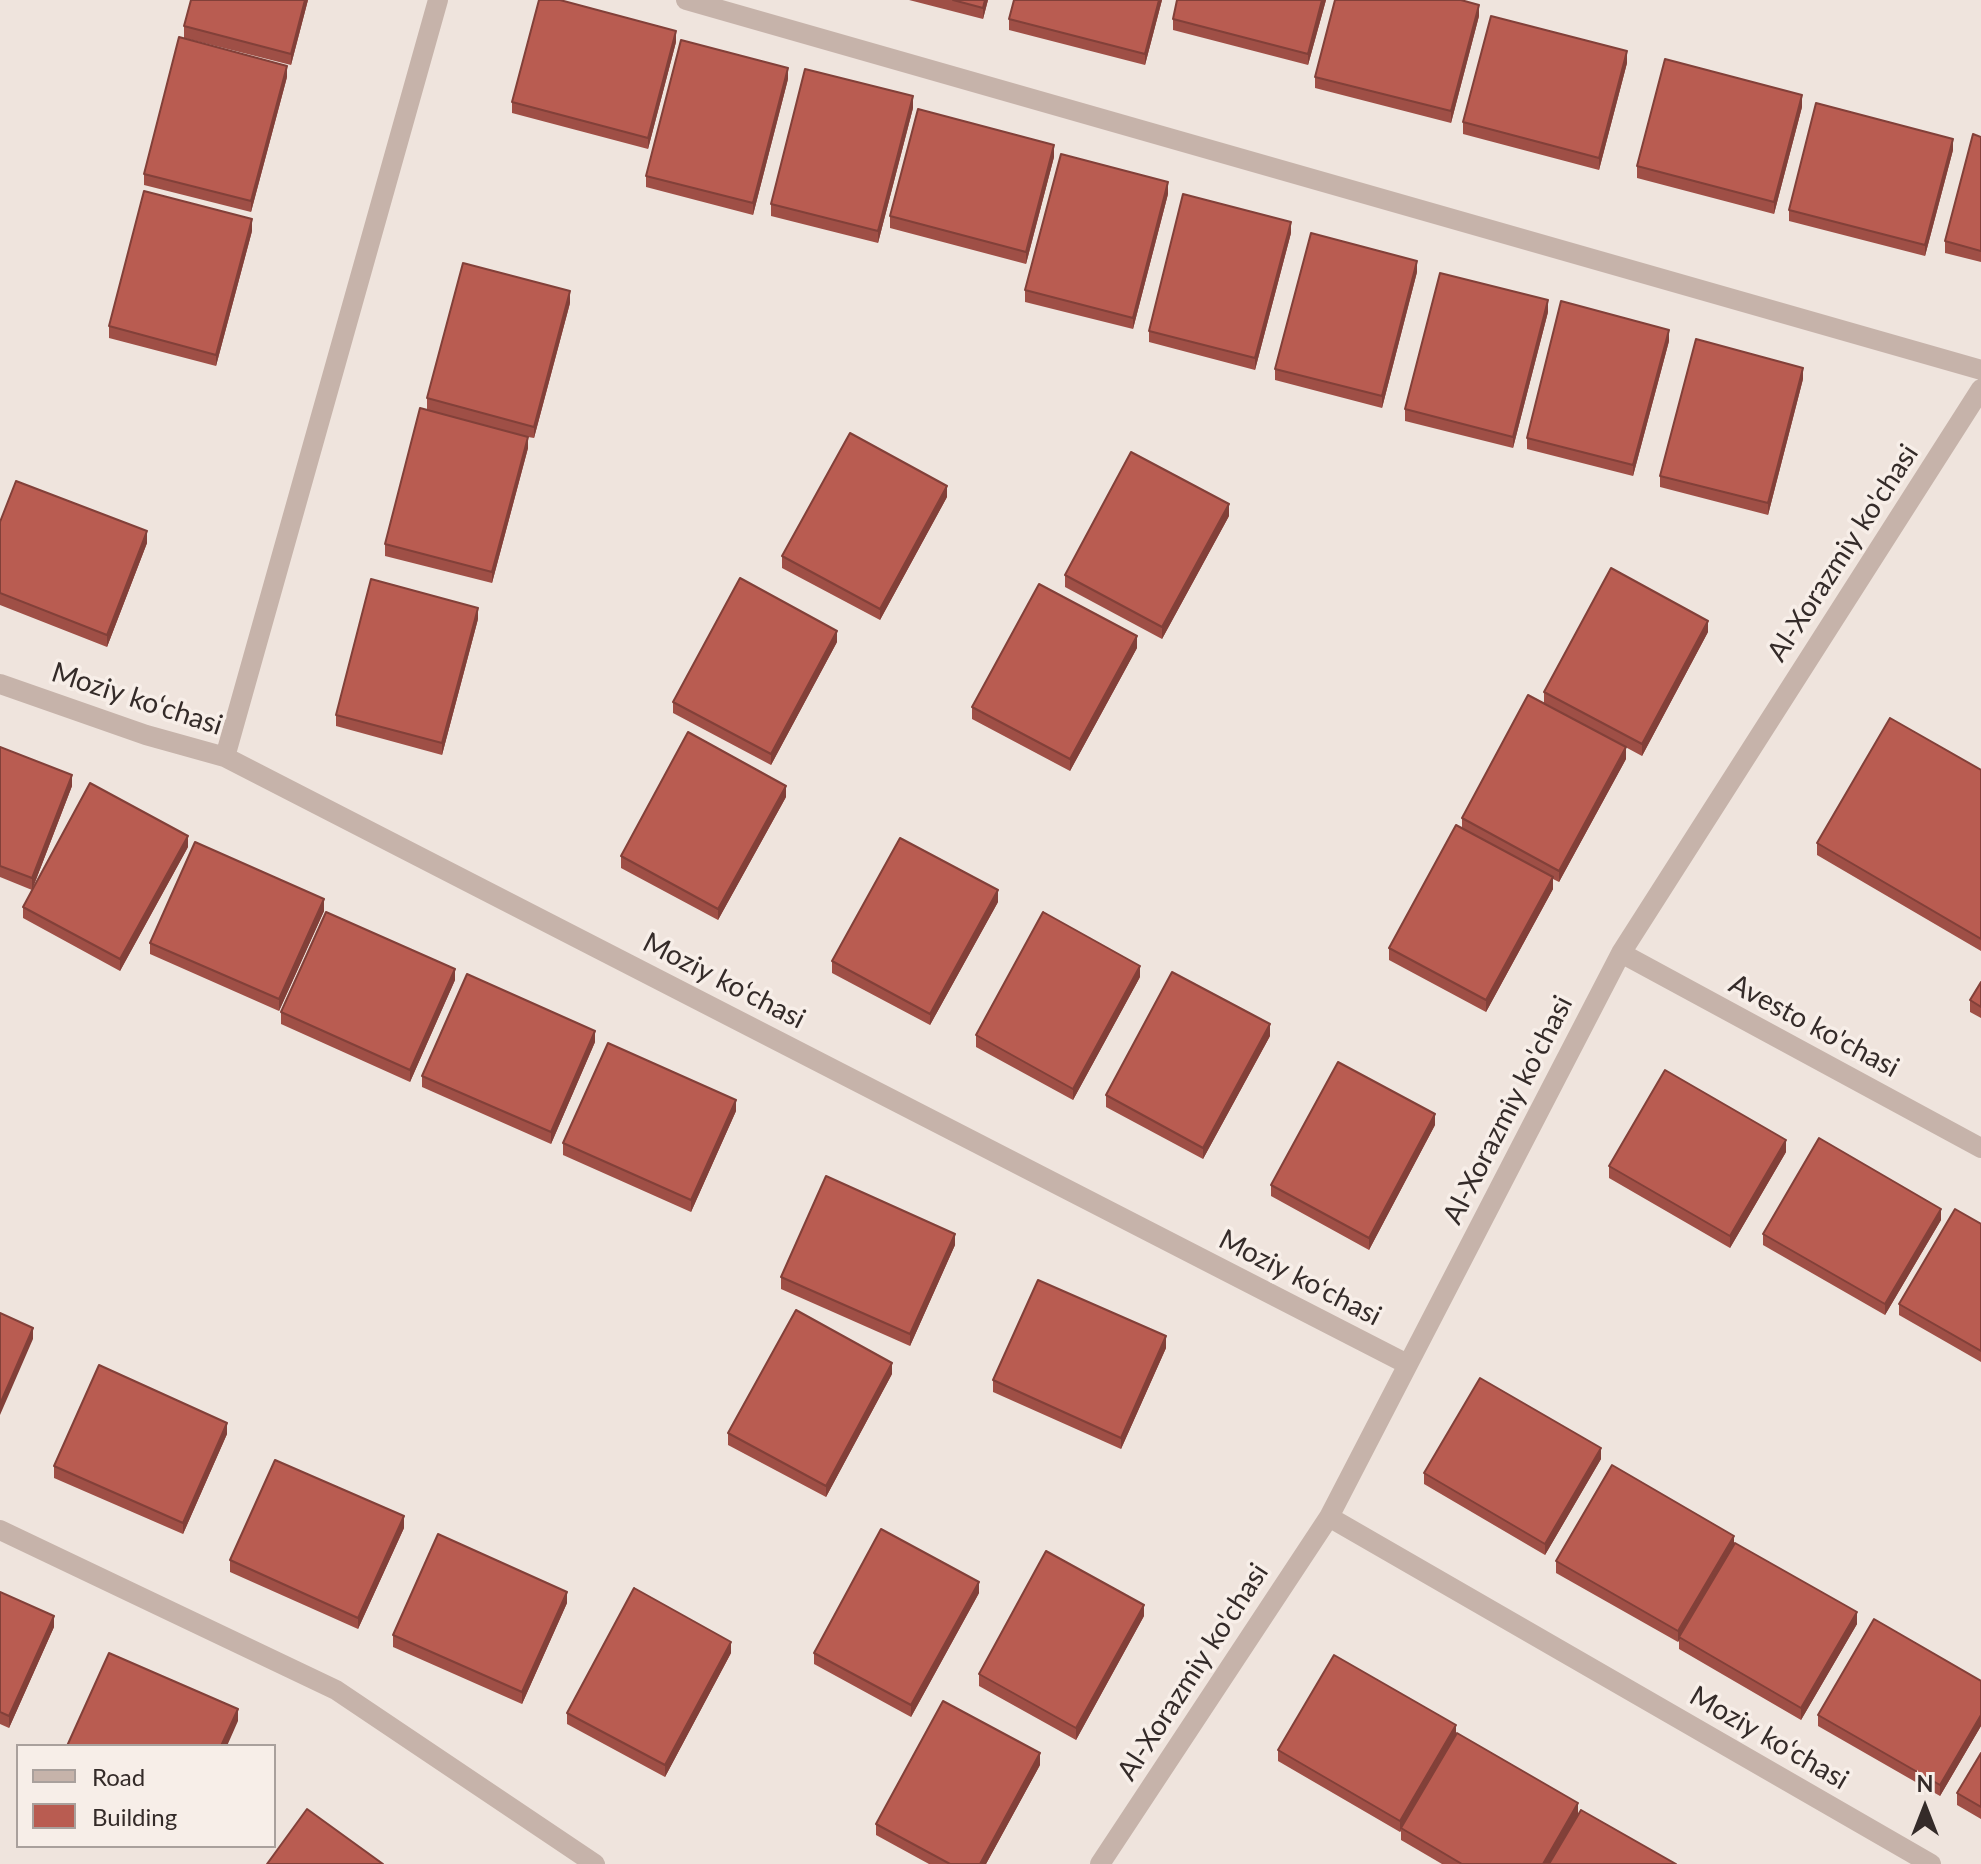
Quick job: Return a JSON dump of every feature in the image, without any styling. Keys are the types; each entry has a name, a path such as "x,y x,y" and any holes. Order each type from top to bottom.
{"street":[{"path":"225,757 438,0"},
{"path":"686,0 1981,370"},
{"name":"Al-Xorazmiy ko'chasi","path":"1100,1864 1329,1517 1621,953 1981,389"},
{"name":"Moziy ko‘chasi","path":"0,684 146,735 225,757 1407,1364"},
{"name":"Avesto ko'chasi","path":"1621,953 1981,1148"},
{"name":"Moziy ko‘chasi","path":"1329,1517 1931,1864"},
{"path":"0,1530 336,1690 595,1864"}],"building":[{"path":"191,0 305,0 291,54 184,26"},
{"path":"539,0 560,0 676,31 648,138 512,102"},
{"path":"953,0 985,0 983,8"},
{"path":"1014,0 1159,0 1145,54 1009,19"},
{"path":"1177,0 1322,0 1308,54 1173,19"},
{"path":"1335,0 1461,0 1479,5 1451,111 1315,77"},
{"path":"1491,16 1627,51 1599,158 1463,122"},
{"path":"179,37 287,66 251,201 144,174"},
{"path":"681,40 788,68 753,203 646,176"},
{"path":"1665,59 1802,95 1774,202 1637,166"},
{"path":"805,69 913,96 878,231 771,204"},
{"path":"1816,103 1953,139 1925,245 1789,210"},
{"path":"918,109 1054,145 1026,252 890,216"},
{"path":"1973,134 1981,137 1981,251 1945,241"},
{"path":"1061,154 1168,182 1133,318 1025,290"},
{"path":"144,191 252,219 216,355 109,326"},
{"path":"1183,194 1291,222 1255,358 1149,331"},
{"path":"1311,233 1417,261 1382,396 1275,369"},
{"path":"463,263 570,291 534,427 427,398"},
{"path":"1440,273 1548,300 1513,437 1405,409"},
{"path":"1561,301 1669,330 1633,465 1527,438"},
{"path":"1696,339 1803,368 1768,503 1660,476"},
{"path":"420,408 528,437 492,572 385,544"},
{"path":"850,433 947,486 880,609 782,556"},
{"path":"1131,452 1229,504 1162,627 1065,575"},
{"path":"16,481 147,531 107,635 0,593 0,522"},
{"path":"1611,568 1708,621 1642,744 1544,692"},
{"path":"740,578 837,631 771,754 673,702"},
{"path":"371,579 478,608 442,743 336,715"},
{"path":"1039,584 1137,636 1070,759 972,707"},
{"path":"1528,695 1626,747 1559,871 1462,818"},
{"path":"1890,718 1981,770 1981,939 1817,843"},
{"path":"688,732 786,786 718,909 621,856"},
{"path":"0,747 72,775 32,878 0,866"},
{"path":"90,783 188,836 120,959 23,907"},
{"path":"1456,825 1553,877 1486,1000 1389,948"},
{"path":"900,838 998,890 930,1014 832,961"},
{"path":"195,842 324,899 279,999 150,943"},
{"path":"326,912 455,969 410,1070 281,1012"},
{"path":"1043,912 1140,966 1073,1089 976,1035"},
{"path":"1172,972 1270,1024 1203,1148 1106,1095"},
{"path":"467,974 595,1031 551,1132 422,1076"},
{"path":"1981,982 1981,1007 1970,1000"},
{"path":"608,1043 736,1100 691,1200 563,1143"},
{"path":"1338,1062 1435,1114 1369,1238 1271,1185"},
{"path":"1665,1070 1786,1140 1730,1236 1609,1166"},
{"path":"1819,1138 1941,1209 1885,1304 1763,1234"},
{"path":"826,1176 955,1234 910,1334 781,1277"},
{"path":"1955,1209 1981,1224 1981,1351 1899,1304"},
{"path":"1038,1280 1166,1336 1121,1438 993,1380"},
{"path":"796,1310 892,1363 826,1486 728,1433"},
{"path":"0,1313 33,1328 0,1404"},
{"path":"99,1365 227,1423 183,1523 54,1466"},
{"path":"1480,1378 1601,1448 1545,1544 1424,1473"},
{"path":"275,1460 404,1516 358,1618 230,1560"},
{"path":"1612,1465 1734,1536 1678,1631 1556,1561"},
{"path":"881,1529 979,1582 911,1705 814,1653"},
{"path":"438,1534 567,1592 522,1692 393,1635"},
{"path":"1735,1543 1857,1612 1801,1708 1679,1637"},
{"path":"1046,1551 1144,1605 1076,1728 979,1674"},
{"path":"634,1588 731,1642 665,1765 567,1713"},
{"path":"0,1592 54,1616 9,1716 0,1712"},
{"path":"1874,1619 1981,1681 1981,1715 1940,1785 1818,1715"},
{"path":"109,1653 238,1709 222,1744 68,1744"},
{"path":"1334,1655 1456,1725 1400,1821 1278,1750"},
{"path":"943,1701 1040,1753 980,1864 950,1864 876,1824"},
{"path":"1457,1733 1578,1803 1543,1864 1462,1864 1401,1828"},
{"path":"1981,1753 1981,1807 1957,1793"},
{"path":"307,1809 383,1864 267,1864"},
{"path":"1581,1810 1676,1864 1549,1864"}]}
